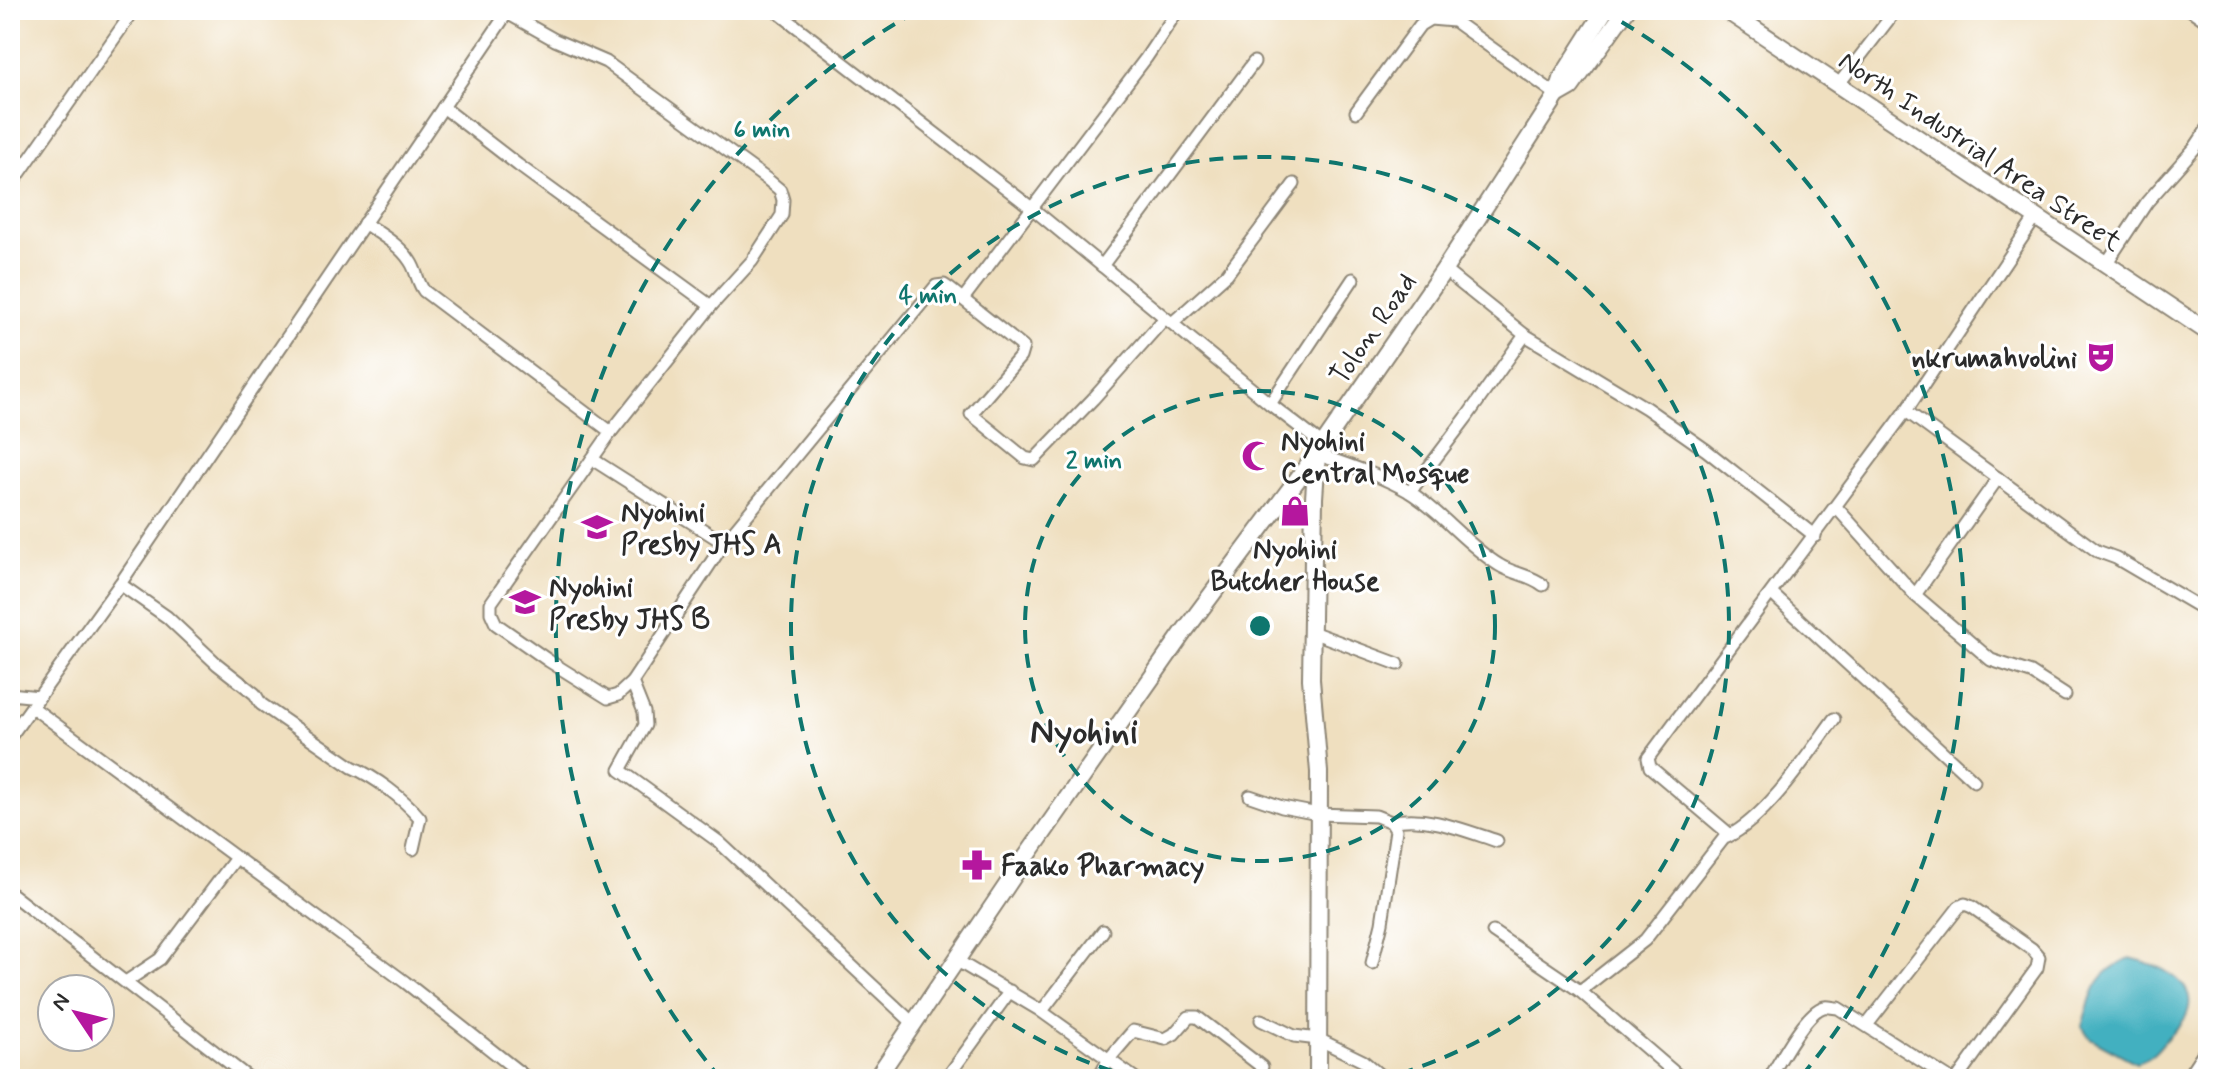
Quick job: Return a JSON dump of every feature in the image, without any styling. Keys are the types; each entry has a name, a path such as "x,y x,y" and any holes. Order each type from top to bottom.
{"main road":[{"path":"1557,95 1563,76 1605,10"},
{"path":"1557,95 1571,87 1626,10"},
{"name":"North Industrial Area Street","path":"1726,10 2208,332"},
{"name":"Tolon Road","path":"876,1079 1219,583 1320,449 1444,270 1557,95"},
{"path":"1318,1079 1319,772 1311,679 1320,449"}],"street":[{"path":"10,187 134,10"},
{"path":"963,299 1146,58 1178,10"},
{"path":"1838,85 1896,10"},
{"path":"2191,10 2208,22"},
{"path":"10,737 120,584 508,12 555,40 606,62 630,78 768,180 780,190 783,200 782,215 752,261 711,306 611,432 491,603 496,624 608,698 618,695 632,682 724,543 936,286 944,285 1023,347 1020,357 971,414 1025,458 1034,460 1169,320 1227,274 1294,184"},
{"path":"782,12 1033,209 1270,404 1320,449 1410,492 1498,565 1523,577 1536,579 1543,585"},
{"path":"1356,112 1420,25 1446,14 1557,95"},
{"path":"1102,266 1254,62"},
{"path":"443,107 711,306"},
{"path":"2106,264 2147,202 2194,149 2208,128"},
{"path":"1727,837 1726,829 1647,762 1906,411 2036,217"},
{"path":"364,223 410,260 417,282 424,291 611,432"},
{"path":"1444,270 1525,335 1706,450 1815,536"},
{"path":"1270,404 1353,279"},
{"path":"1410,492 1525,335"},
{"path":"1906,411 2097,551 2116,558 2208,612"},
{"path":"592,459 724,543"},
{"path":"1915,595 1998,478"},
{"path":"1836,507 1915,595 1991,660 2002,666 2020,668 2065,695"},
{"path":"120,584 167,617 217,664 255,694 261,704 413,809 420,818 413,849"},
{"path":"1772,594 1974,781"},
{"path":"1312,632 1398,664"},
{"path":"632,682 644,712 645,725 620,770 719,842 914,1024"},
{"path":"10,694 35,702 528,1079"},
{"path":"1580,991 1645,940 1727,837 1739,831 1785,784 1834,719"},
{"path":"1250,796 1282,807 1318,814 1376,816 1391,822 1405,819 1452,826 1497,841"},
{"path":"1372,963 1382,923 1396,830 1391,822"},
{"path":"127,981 160,959 236,858"},
{"path":"10,893 250,1079"},
{"path":"1867,1025 1959,907 1965,904 1972,907 2039,957 2037,968 1957,1079"},
{"path":"1042,1011 1103,931"},
{"path":"1493,932 1580,991 1682,1079"},
{"path":"956,960 1042,1011 1136,1079"},
{"path":"946,1079 1010,991"},
{"path":"1769,1079 1814,1012 1824,1007 1838,1008 1950,1079"},
{"path":"1098,1079 1109,1059 1133,1031 1165,1039 1189,1017 1197,1017 1262,1067"},
{"path":"1261,1020 1294,1036 1318,1039 1363,1061 1384,1079"},
{"path":"2186,1079 2208,1046"}],"water":[{"path":"2130,958 2171,975 2186,990 2189,1000 2187,1015 2180,1025 2155,1052 2136,1063 2090,1038 2082,1026 2102,977"}],"place":[{"name":"nkrumahvolini","path":"2101,357"},
{"name":"Nyohini Central Mosque","path":"1257,456"},
{"name":"Nyohini Butcher House","path":"1295,511"},
{"name":"Nyohini Presby JHS A","path":"597,527"},
{"name":"Nyohini Presby JHS B","path":"525,602"},
{"name":"Faako Pharmacy","path":"977,865"}],"district":[{"name":"Nyohini","path":"1084,730"}]}
